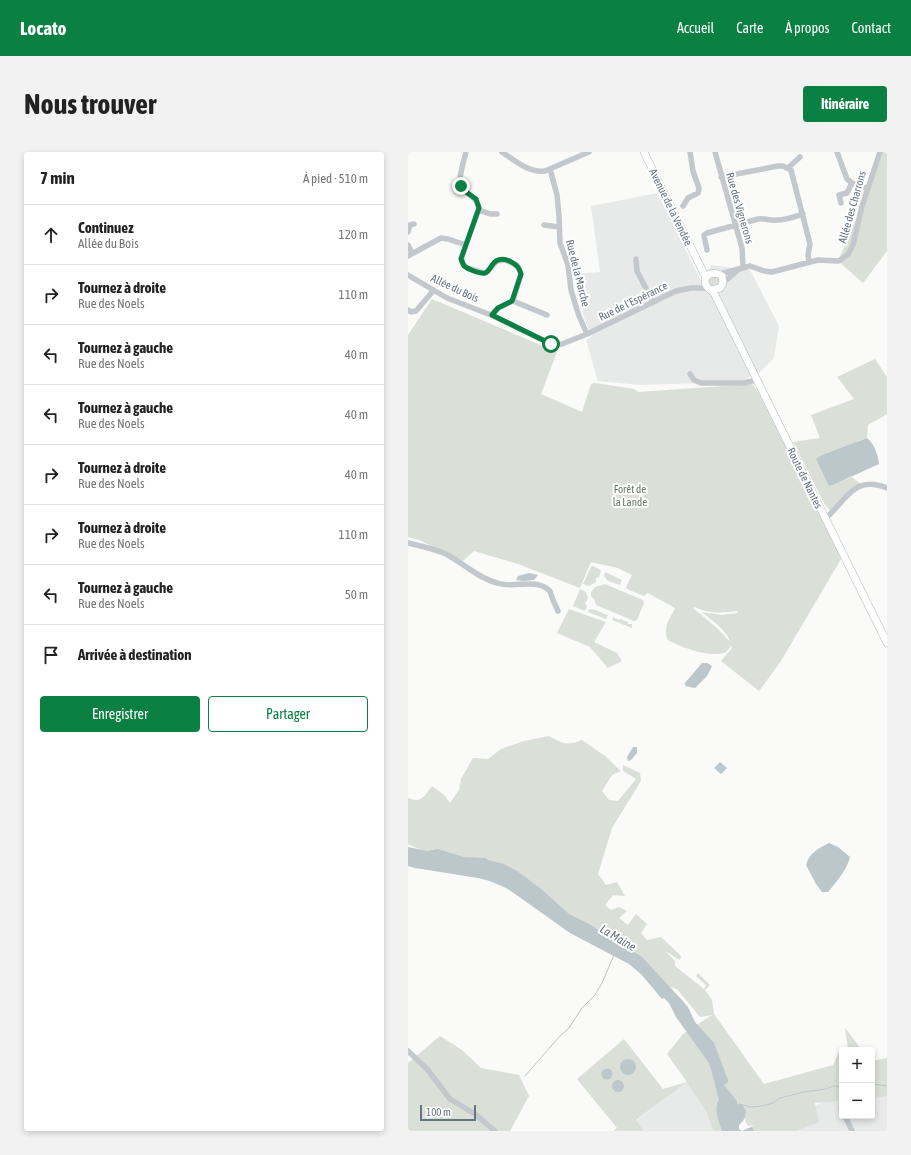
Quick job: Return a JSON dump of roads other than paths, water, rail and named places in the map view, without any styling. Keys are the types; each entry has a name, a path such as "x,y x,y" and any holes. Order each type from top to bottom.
{"main road":[{"name":"Avenue de la Vendée","path":"644,152 709,282"},
{"path":"720,274 717,273 709,282 722,286"},
{"name":"Route de Nantes","path":"720,274 723,278 722,286 724,312"},
{"name":"Route de Nantes","path":"709,282 887,643"}],"street":[{"path":"466,152 460,183 462,189 472,195 478,202 479,210 461,259 464,266 484,273 487,272 494,262 501,260 515,263 519,267 521,274 512,301 498,308 492,315"},
{"path":"502,152 534,171 540,172 589,152"},
{"path":"683,206 688,198 698,193 699,189 693,171 690,152"},
{"name":"Rue des Vignerons","path":"715,152 742,248 742,268"},
{"path":"837,152 847,179 852,183 867,188"},
{"name":"Allée des Charrons","path":"742,268 750,266 772,272 824,259 838,261 842,260 848,254 853,245 867,188 880,152"},
{"path":"788,168 800,157"},
{"path":"721,177 778,166 788,168 793,175 810,244 808,255 809,262"},
{"name":"Rue de la Marche","path":"550,169 557,195 560,243 568,265 571,290 586,334"},
{"path":"841,203 839,195 847,193 852,183"},
{"path":"479,210 490,214 497,214"},
{"path":"707,250 704,235 762,218 781,220 803,214"},
{"path":"408,232 410,224 414,224"},
{"path":"544,224 559,227"},
{"path":"408,245 410,255 441,238 466,245"},
{"path":"636,259 638,271 652,302"},
{"path":"720,274 742,268"},
{"path":"722,286 742,268"},
{"name":"Allée du Bois","path":"408,275 447,298 492,315 551,344 557,345 586,334"},
{"name":"Rue de l'Espérance","path":"586,334 676,290 698,287 709,282"},
{"path":"408,310 411,312 416,311 433,291"},
{"path":"512,301 547,315"},
{"path":"690,374 694,380 700,383 744,383 756,380"},
{"path":"826,519 857,487 876,484 887,488"},
{"path":"408,543 446,554 482,577 496,583 508,585 535,583 542,586 550,591 558,611"},
{"path":"408,1051 427,1068 450,1099 475,1114 495,1131"},
{"path":"846,1119 852,1131"}],"waterway":[{"path":"525,1076 559,1037 569,1028 582,1008 595,995 614,955"},
{"path":"875,1084 887,1086"},
{"path":"739,1104 751,1107 762,1106 773,1103 780,1098 804,1092 826,1089 833,1086 839,1087"}],"park label":[{"name":"Forêt de la Lande","path":"630,495"}],"water label":[{"name":"La Maine","path":"618,938"}]}
